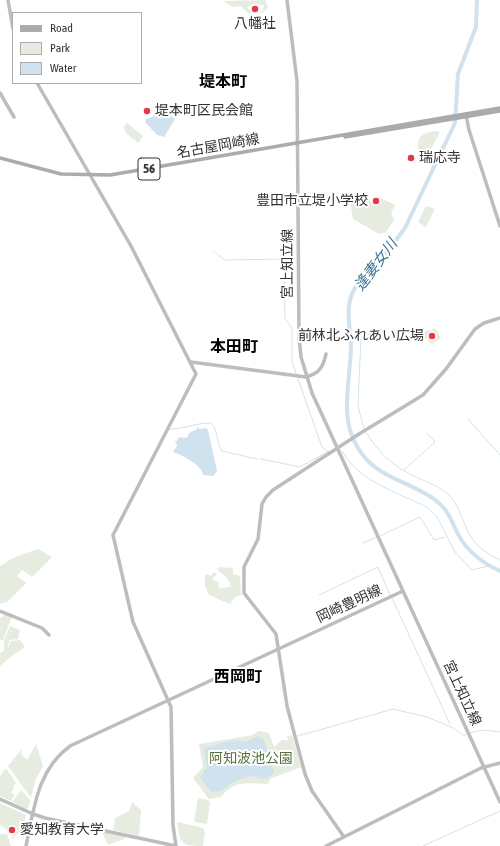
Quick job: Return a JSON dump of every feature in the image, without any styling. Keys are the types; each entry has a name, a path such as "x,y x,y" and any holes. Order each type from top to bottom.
{"main road":[{"name":"名古屋岡崎線","path":"0,158 56,173 91,176 110,175 500,110"}],"street":[{"path":"8,0 12,23"},
{"name":"宮上知立線","path":"288,0 296,62 299,337 301,356 312,393 337,449"},
{"path":"0,799 33,814 176,846 173,825 171,710 168,700 133,622 113,535 196,375 151,282 38,84"},
{"path":"0,93 14,117"},
{"path":"464,116 500,226"},
{"path":"344,837 312,790 305,774 287,706 276,634 245,596 243,578 244,567 258,539 262,504 267,495 359,434 423,395 446,369 475,329 484,323 500,318"},
{"path":"191,362 306,377 317,373 321,369 326,354"},
{"name":"岡崎豊明線","path":"26,846 42,780 51,764 61,753 74,743 404,592 337,449"},
{"name":"宮上知立線","path":"404,592 500,802"},
{"path":"0,611 42,628 49,635"},
{"path":"326,846 484,766 500,763"}],"green space":[{"name":"八幡社","path":"265,0 268,7 264,12 257,14 263,11 264,5 253,4 248,6 248,9 251,10 250,15 241,6 232,7 223,1"},
{"path":"127,123 143,136 138,143 126,133 124,127"},
{"path":"434,131 440,132 427,156 418,152 420,137"},
{"path":"362,196 372,202 376,196 395,205 391,213 394,220 386,232 379,234 353,219 350,201"},
{"path":"426,206 435,209 426,227 418,222"},
{"name":"前林北ふれあい広場","path":"435,328 441,338 432,344 421,334 429,329 430,331"},
{"path":"38,549 52,557 32,577 22,570 17,576 26,583 6,603 4,602 0,604 0,566 15,557"},
{"path":"219,567 233,568 233,574 240,576 241,595 235,597 230,604 209,595 205,586 205,575 207,574 211,576 214,572 217,574 213,578 213,581 218,581 219,588 230,587 228,579 217,570"},
{"path":"6,614 12,617 3,641 0,639 0,629 4,627 0,628 0,618"},
{"path":"10,626 20,630 18,639 9,640 8,647 4,651 4,641"},
{"path":"20,640 25,647 0,666 0,653 9,647 10,641"},
{"name":"阿知波池公園","path":"258,731 269,733 274,747 282,740 288,740 287,736 292,735 301,767 270,779 268,784 248,783 236,785 221,797 209,799 193,778 203,767 199,744 253,735"},
{"path":"36,744 43,766 35,781 31,798 8,766 22,749 21,754 27,760"},
{"path":"6,768 16,783 13,786 14,788 11,793 15,795 11,801 0,796 0,776"},
{"path":"21,790 30,800 29,807 26,809 12,802"},
{"path":"198,798 208,800 210,802 207,824 194,822"},
{"path":"132,802 141,810 139,836 113,830 115,818 129,811"},
{"path":"0,803 26,815 23,827 15,837 13,833 0,823"},
{"path":"177,822 203,828 205,832 203,846 190,845 182,842 179,835"},
{"path":"102,832 128,836 108,845"},
{"path":"0,834 7,834 11,846 0,846"}],"water":[{"path":"163,111 175,119 164,137 157,135 145,122 146,119 153,117 154,112"},
{"path":"197,426 199,429 206,428 208,430 217,471 213,476 203,475 196,464 173,452 177,446 175,441 177,441 178,438 188,437 189,433 197,429"},
{"path":"258,736 264,740 274,773 266,779 250,776 235,781 221,791 211,792 200,777 207,768 204,748 234,740 246,742"}],"waterway":[{"name":"逢妻女川","path":"477,0 476,27 458,74 455,123 405,228 373,268 358,283 350,300 349,313 351,347 347,408 348,422 352,435 358,449 369,462 386,474 422,492 439,503 447,512 459,536 473,554 500,571"},
{"path":"213,251 225,260 284,259 285,319 292,328 292,362 322,447 328,452"},
{"path":"364,429 358,406 361,336 374,334 375,330"},
{"path":"468,419 500,455"},
{"path":"170,429 211,423 215,429 222,451 257,459"},
{"path":"366,432 375,446 392,463 449,495 456,504 467,530 479,547 500,560"},
{"path":"404,470 435,442 427,433"},
{"path":"261,459 300,467 329,451"},
{"path":"342,451 349,461 368,478 427,507 437,517 455,552 472,570 489,566"},
{"path":"380,536 420,517 434,540 445,537"},
{"path":"363,543 377,537"},
{"path":"319,595 378,567 390,595"},
{"path":"392,598 450,724"},
{"path":"298,736 393,709 427,717 453,728 463,735 466,735"},
{"path":"469,733 483,730 500,732"},
{"path":"423,846 500,811"},
{"path":"0,824 12,834 14,839"}],"place":[{"name":"八幡社","path":"255,9"},
{"name":"堤本町区民会館","path":"147,111"},
{"name":"瑞応寺","path":"411,158"},
{"name":"豊田市立堤小学校","path":"376,201"},
{"name":"前林北ふれあい広場","path":"432,336"},
{"name":"愛知教育大学","path":"12,830"}],"district":[{"name":"堤本町","path":"223,82"},
{"name":"本田町","path":"234,347"},
{"name":"西岡町","path":"238,677"}]}
